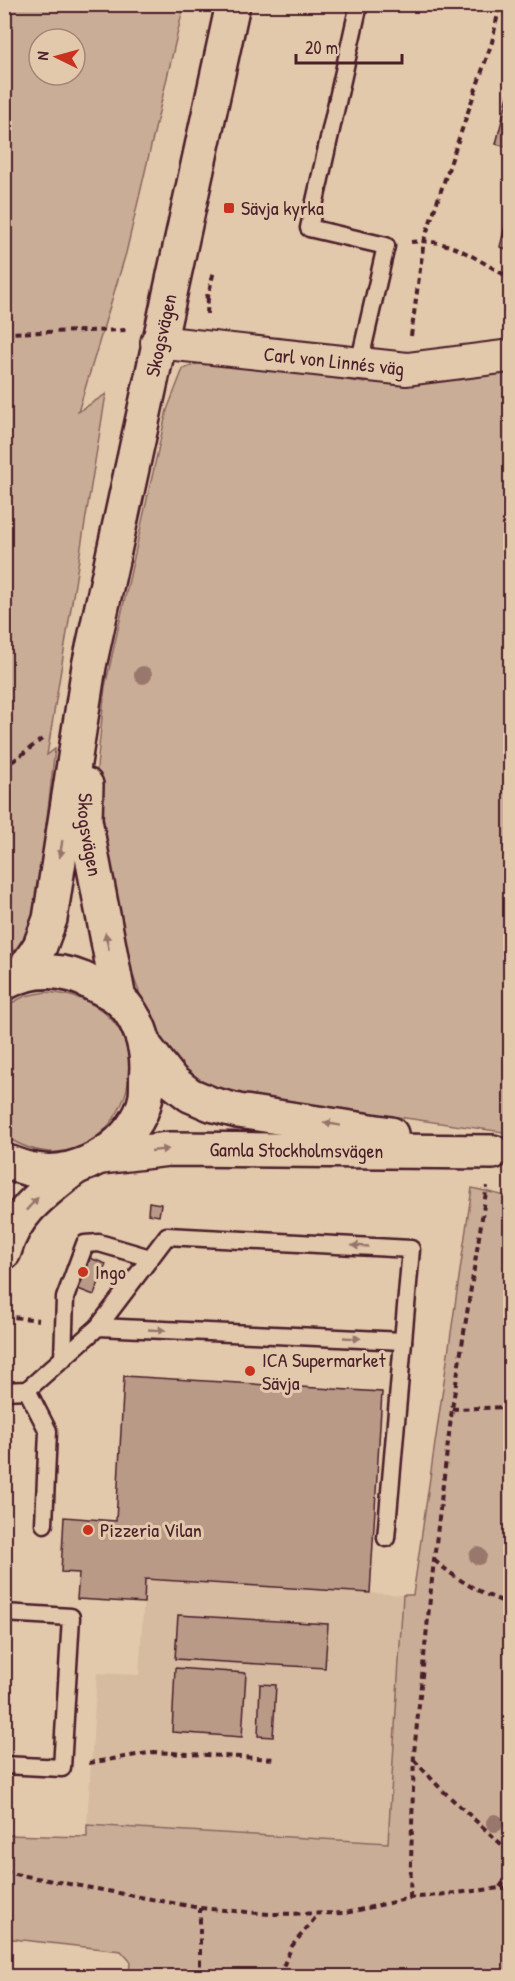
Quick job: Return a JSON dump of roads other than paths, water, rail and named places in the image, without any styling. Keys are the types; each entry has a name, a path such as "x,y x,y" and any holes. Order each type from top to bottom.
{"street":[{"name":"Skogsvägen","path":"13,979 40,946 51,919 89,666 157,342 233,4"},
{"name":"Carl von Linnés väg","path":"157,342 407,369 510,356"},
{"name":"Skogsvägen","path":"89,666 86,820 119,999"},
{"path":"4,1252 18,1221 32,1202 130,1131 146,1097 147,1049 134,1018 119,999 78,975 48,971 13,979"},
{"name":"Gamla Stockholmsvägen","path":"147,1049 172,1081 190,1095 211,1104 238,1111 300,1119 502,1153"},
{"name":"Gamla Stockholmsvägen","path":"4,1161 37,1171 169,1149 502,1153"}],"lane":[{"path":"359,4 309,228 386,246 359,364"},
{"path":"4,1391 27,1390 98,1327 167,1236 411,1249 386,1538"},
{"path":"63,1359 64,1298 85,1244 99,1243 150,1258"},
{"path":"98,1327 403,1341"},
{"path":"27,1390 48,1431 44,1524"},
{"path":"4,1613 71,1617 62,1768 4,1765"}],"place":[{"name":"Sävja kyrka","path":"229,208"},
{"name":"Ingo","path":"83,1272"},
{"name":"ICA Supermarket Sävja","path":"250,1371"},
{"name":"Pizzeria Vilan","path":"88,1530"}]}
